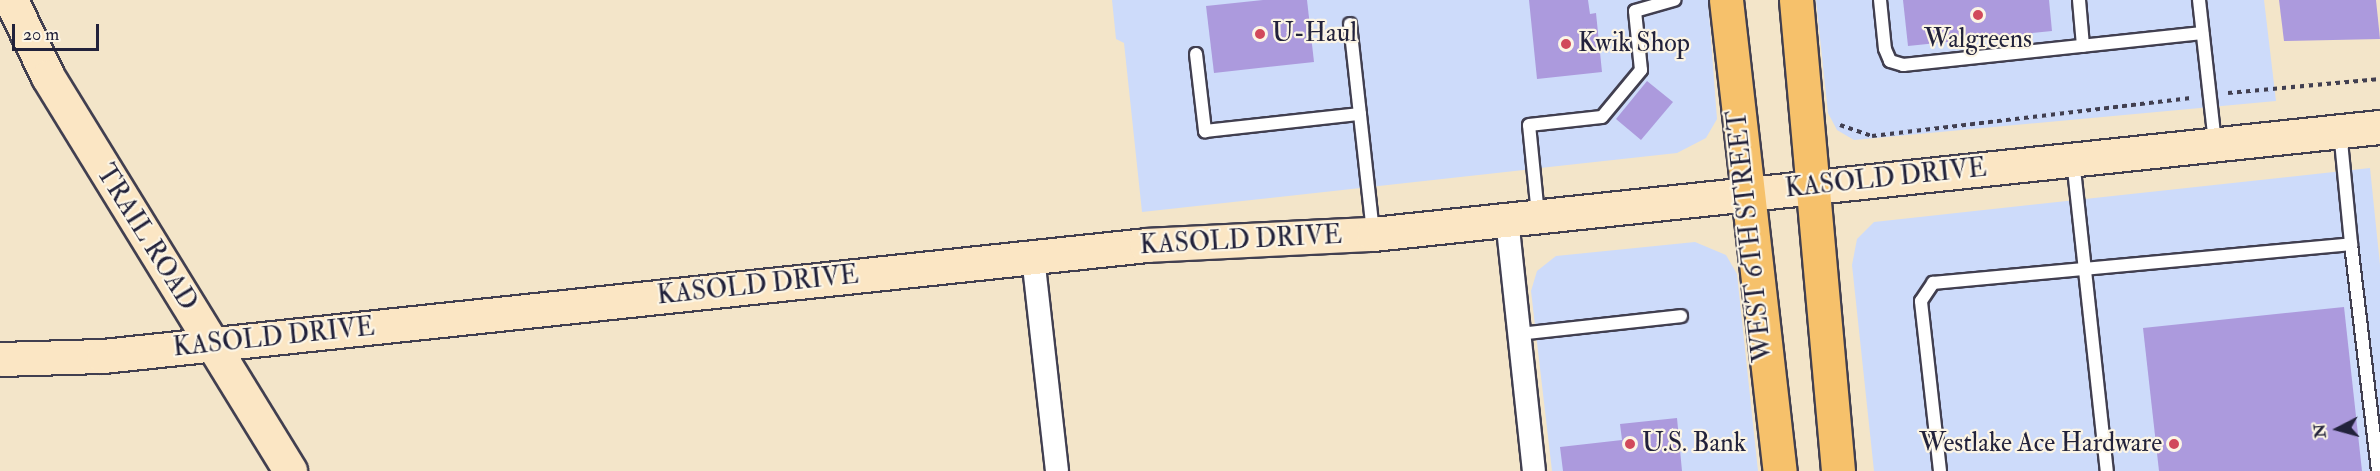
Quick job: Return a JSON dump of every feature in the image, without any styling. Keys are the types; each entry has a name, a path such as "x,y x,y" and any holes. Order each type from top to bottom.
{"main road":[{"name":"TRAIL ROAD","path":"11,0 48,77 290,471"},
{"name":"WEST 6TH STREET","path":"1725,0 1780,471"},
{"path":"1796,0 1838,471"},
{"name":"KASOLD DRIVE","path":"0,359 103,356 1033,257 1373,234 2380,127"},
{"name":"KASOLD DRIVE","path":"0,380 103,356"}],"street":[{"path":"1523,217 1519,334 1534,471"},
{"path":"1033,257 1057,471"}],"lane":[{"path":"1523,217 1529,125 1602,117 1641,70 1635,11 1674,0"},
{"path":"1880,0 1885,49 1890,61 1903,65 2202,33"},
{"path":"2079,0 2083,46"},
{"path":"2199,0 2215,144"},
{"path":"1350,24 1373,234"},
{"path":"1196,54 1205,131 1360,114"},
{"path":"2340,131 2378,471"},
{"path":"2073,159 2107,471"},
{"path":"1940,471 1921,301 1933,284 2351,244"},
{"path":"1519,334 1682,316"}],"path":[{"path":"1840,125 1872,136 2209,95 2380,79"}],"shaded area":[{"path":"1112,0 1708,0 1717,119 1706,138 1677,153 1142,212 1124,43 1116,39"},
{"path":"1816,0 2264,0 2276,101 1854,140 1837,130 1828,113"},
{"path":"2370,168 2380,265 2380,471 1874,471 1852,265 1857,239 1874,222"},
{"path":"1695,242 1726,255 1737,274 1758,471 1552,471 1531,291 1537,271 1556,256"}],"building":[{"name":"U-Haul","path":"1263,0 1307,0 1314,62 1214,73 1206,6"},
{"name":"Kwik Shop","path":"1529,0 1588,0 1590,14 1596,13 1602,72 1537,79"},
{"name":"Walgreens","path":"1903,0 2049,0 2052,31 1908,46"},
{"path":"2279,0 2376,0 2380,39 2284,41"},
{"name":"Kwik Shop","path":"1647,81 1673,102 1641,140 1616,119"},
{"path":"2344,307 2362,471 2159,471 2143,328"},
{"name":"U.S. Bank","path":"1677,418 1682,471 1563,471 1560,447 1622,440 1620,424"}],"place":[{"name":"Walgreens","path":"1978,15"},
{"name":"U-Haul","path":"1260,34"},
{"name":"Kwik Shop","path":"1566,44"},
{"name":"U.S. Bank","path":"1630,444"},
{"name":"Westlake Ace Hardware","path":"2174,444"}]}
